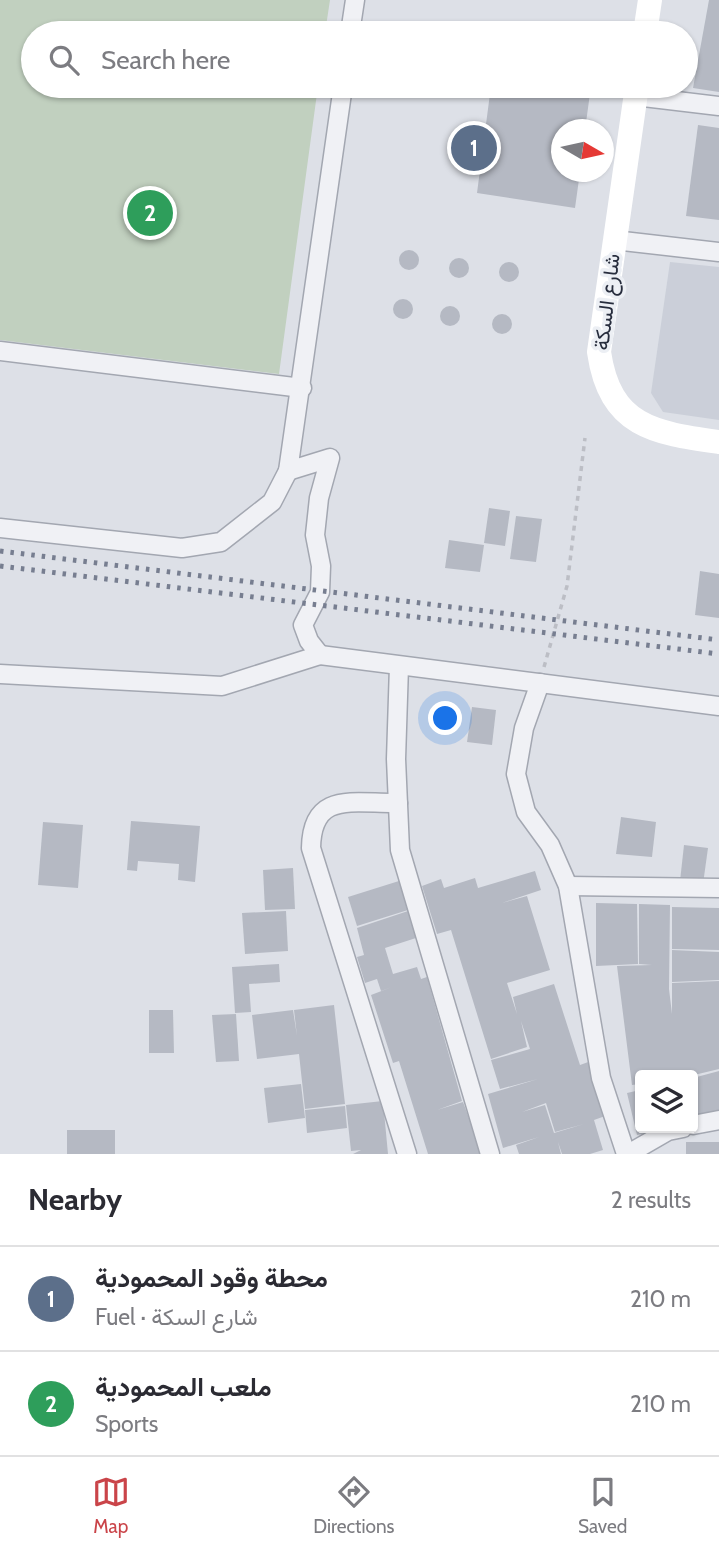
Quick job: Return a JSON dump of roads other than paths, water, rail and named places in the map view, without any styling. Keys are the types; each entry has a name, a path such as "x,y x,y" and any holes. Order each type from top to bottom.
{"street":[{"path":"352,21 355,0"},
{"path":"647,21 650,0"},
{"path":"0,528 183,548 221,542 272,502 288,471 302,388 341,98"},
{"name":"شارع السكة","path":"635,98 599,352 602,376 612,397 627,415 646,428 668,435 719,442"},
{"path":"675,98 719,106"},
{"path":"614,240 719,252"},
{"path":"0,351 302,388"},
{"path":"288,471 330,458 319,498 315,535 321,566 320,592 303,625 309,641 320,656"},
{"path":"0,674 222,686 320,656 719,706"},
{"path":"399,666 400,850 490,1154"},
{"path":"540,683 524,728 516,774 526,812 550,845 568,886 601,1078 627,1154 664,1133"},
{"path":"398,803 335,804 319,812 311,827 311,848 407,1154"},
{"path":"568,886 719,888"},
{"path":"698,1124 719,1119"}],"railway":[{"path":"0,551 719,640"},
{"path":"0,566 719,654"}],"place":[{"name":"محطة وقود المحمودية","path":"474,148"},
{"name":"ملعب المحمودية","path":"150,213"}]}
